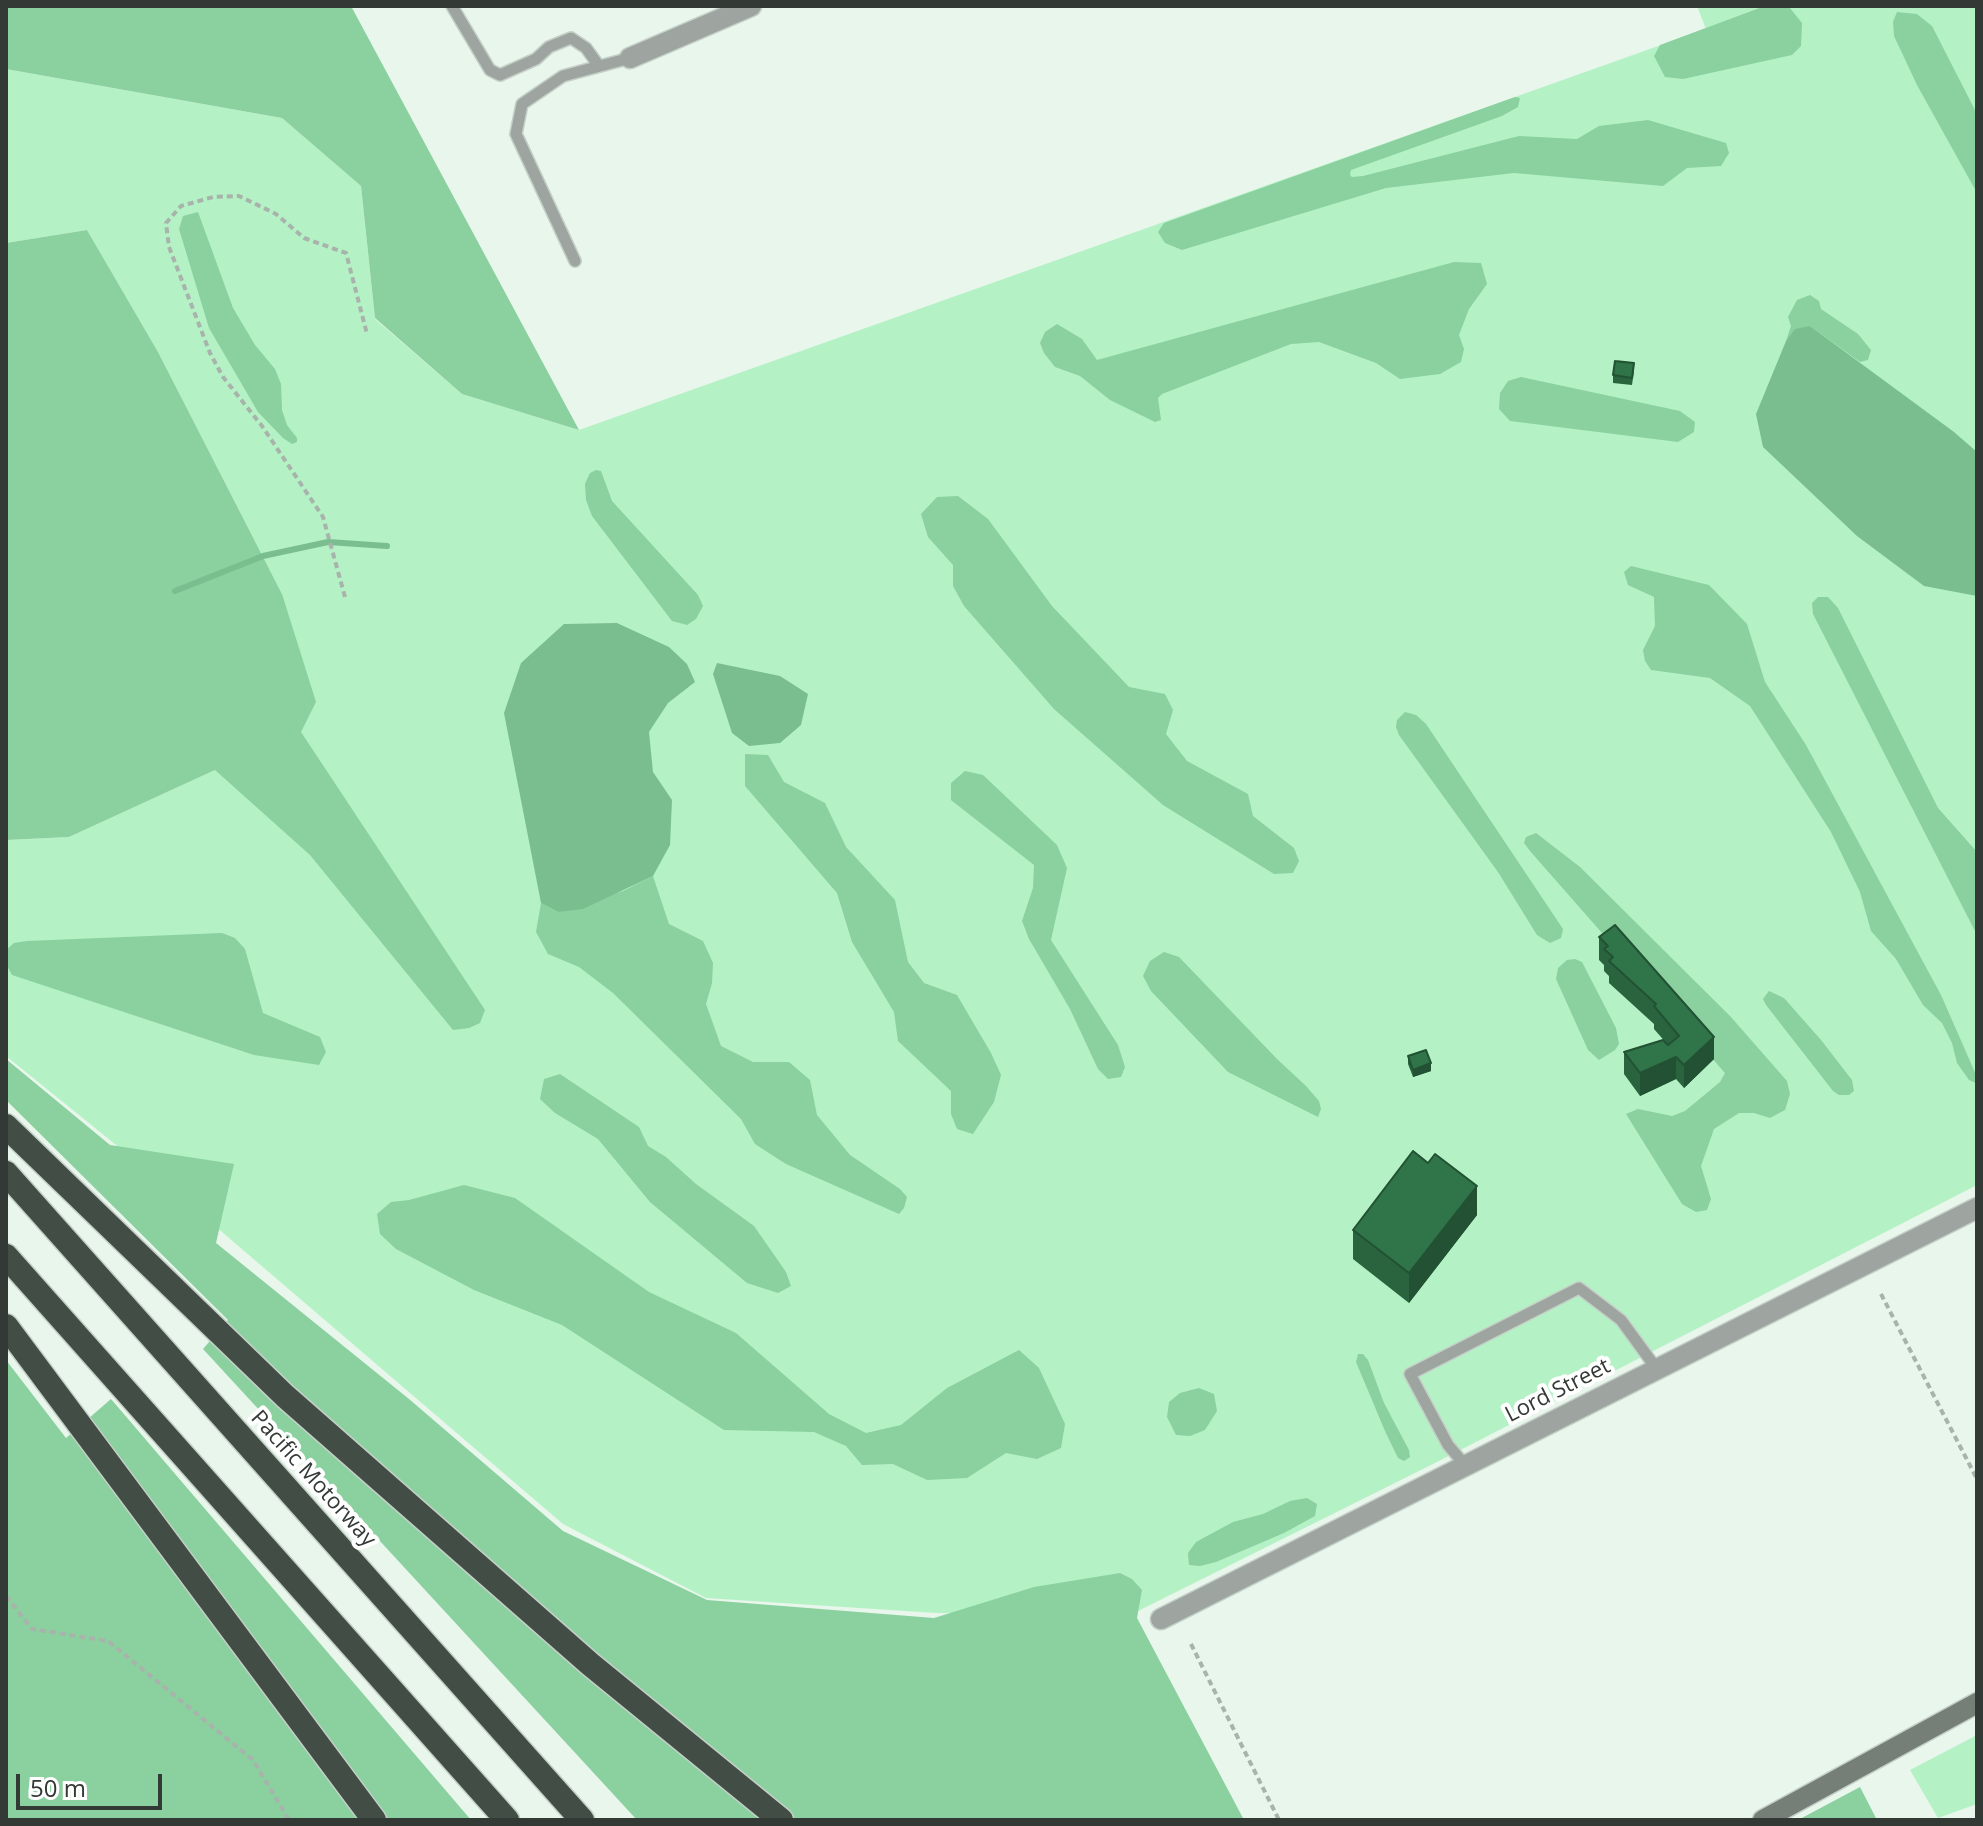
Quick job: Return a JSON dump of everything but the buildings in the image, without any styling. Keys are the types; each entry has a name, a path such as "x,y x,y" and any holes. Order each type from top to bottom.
{"highway":[{"path":"6,1126 297,1406 590,1664 781,1820"},
{"name":"Pacific Motorway","path":"6,1173 582,1820"},
{"path":"6,1256 507,1820"},
{"path":"6,1326 374,1820"}],"main road":[{"path":"1763,1820 1977,1703"}],"street":[{"path":"630,58 751,6"},
{"name":"Lord Street","path":"1161,1619 1977,1208"}],"lane":[{"path":"452,6 490,70 500,75 536,59 549,47 571,38 586,48 599,66"},
{"path":"575,261 516,134 522,104 563,76 630,58"},
{"path":"1465,1465 1448,1445 1410,1374 1579,1288 1621,1320 1656,1368"}],"path":[{"path":"345,597 327,528 262,426 223,377 210,353 169,247 166,223 181,206 213,197 239,196 276,214 304,238 346,253 367,334"},
{"path":"1881,1294 1977,1479"},
{"path":"6,1596 32,1629 108,1641 253,1760 289,1820"},
{"path":"1191,1644 1279,1820"}],"shaded area":[{"path":"6,6 351,6 579,430 462,394 375,318 361,186 282,118 6,69"},
{"path":"1697,6 1977,6 1977,1185 1433,1464 1132,1614 936,1613 706,1598 563,1524 194,1208 6,1056 6,840 69,837 215,770 282,594 158,352 87,230 6,243 6,69 282,118 361,186 375,319 462,394 579,430 1706,29"},
{"path":"1765,6 1790,8 1802,23 1801,46 1792,55 1683,79 1665,77 1654,56 1660,45"},
{"path":"1897,12 1917,14 1932,26 1977,114 1977,193 1917,85 1894,36 1893,22"},
{"path":"1515,97 1520,98 1518,107 1502,116 1351,170 1350,175 1363,176 1519,136 1577,139 1599,126 1648,120 1726,143 1729,153 1721,166 1687,168 1663,186 1514,173 1386,188 1182,250 1165,243 1158,232 1164,223"},
{"path":"198,212 233,308 255,345 275,369 281,384 282,410 297,442 292,444 283,438 258,412 209,328 179,229 183,216"},
{"path":"87,230 158,352 282,594 316,702 301,732 485,1010 480,1023 453,1030 310,855 215,770 69,837 6,840 6,243"},
{"path":"1454,262 1481,263 1487,284 1469,309 1459,335 1464,349 1461,362 1440,374 1400,379 1376,363 1319,342 1291,344 1162,394 1158,398 1161,420 1155,422 1110,400 1080,376 1055,367 1040,343 1045,332 1057,324 1082,339 1097,360"},
{"path":"1810,295 1819,301 1821,309 1858,334 1871,350 1868,360 1860,362 1810,326 1786,341 1791,326 1788,317 1797,300"},
{"path":"1810,326 1977,452 1977,596 1924,586 1857,536 1763,447 1756,414 1786,341 1795,329"},
{"path":"1521,377 1680,411 1695,422 1694,432 1678,442 1510,421 1499,409 1500,393 1508,381"},
{"path":"601,471 612,501 698,595 703,606 696,619 687,625 672,621 592,516 586,500 585,484 590,473"},
{"path":"958,496 988,519 1052,606 1129,687 1165,694 1173,710 1166,734 1187,761 1248,794 1253,816 1294,848 1299,861 1293,873 1274,874 1163,805 1054,709 964,606 953,586 953,565 928,537 921,514 937,497"},
{"path":"1631,566 1709,585 1747,624 1765,682 1806,745 1941,995 1977,1077 1976,1083 1969,1080 1957,1063 1942,1023 1923,1005 1896,959 1871,931 1860,892 1831,832 1750,706 1710,678 1651,670 1643,650 1655,626 1654,597 1628,585 1624,572"},
{"path":"1818,597 1828,597 1838,608 1938,808 1977,852 1977,935 1813,614 1812,603"},
{"path":"617,623 669,647 687,664 695,682 668,703 649,732 653,772 672,800 670,845 653,876 583,909 558,912 541,903 504,713 521,663 564,624"},
{"path":"717,663 780,676 808,694 801,725 780,743 749,746 732,733 713,674"},
{"path":"1405,712 1416,715 1426,724 1563,929 1561,938 1550,943 1537,935 1498,872 1399,735 1397,720"},
{"path":"745,754 768,755 784,782 825,803 846,847 895,900 908,962 924,983 957,995 1001,1075 994,1102 973,1134 957,1129 951,1114 951,1091 898,1041 894,1012 852,942 837,893 745,786"},
{"path":"965,771 983,775 1057,845 1067,868 1051,940 1118,1045 1125,1067 1121,1077 1108,1079 1098,1069 1070,1009 1029,939 1022,921 1033,888 1034,865 951,800 951,783"},
{"path":"1536,833 1580,867 1730,1016 1787,1081 1790,1094 1785,1110 1770,1118 1739,1113 1714,1129 1701,1166 1711,1199 1707,1210 1696,1212 1682,1204 1626,1114 1638,1109 1672,1116 1685,1111 1720,1082 1725,1073 1530,851 1524,843 1526,837"},
{"path":"653,876 669,924 703,941 713,963 706,1004 721,1046 753,1062 789,1062 810,1080 817,1115 850,1155 907,1197 899,1214 786,1164 755,1144 741,1119 613,993 579,967 548,954 536,932 541,903 558,912 623,891"},
{"path":"222,933 235,938 245,949 263,1013 320,1037 326,1052 319,1065 254,1055 12,975 6,964 6,950 14,943 27,941"},
{"path":"1164,952 1179,957 1306,1086 1319,1101 1321,1109 1318,1117 1228,1072 1151,991 1143,976 1150,961"},
{"path":"1567,960 1582,962 1616,1028 1619,1044 1599,1060 1588,1050 1556,979 1558,968"},
{"path":"1769,991 1784,998 1821,1040 1852,1080 1854,1091 1849,1095 1839,1095 1833,1091 1766,1005 1763,999"},
{"path":"6,1059 110,1145 234,1164 216,1243 409,1399 563,1531 707,1600 934,1618 1034,1587 1120,1573 1132,1579 1142,1590 1137,1618 1244,1820 637,1820 203,1349 228,1320 6,1100"},
{"path":"560,1074 639,1127 648,1146 754,1226 786,1272 791,1286 778,1293 747,1283 650,1202 598,1139 555,1113 540,1099 544,1079"},
{"path":"464,1185 515,1198 649,1292 736,1333 829,1414 866,1433 901,1425 947,1388 1019,1350 1039,1368 1065,1424 1061,1448 1037,1459 1006,1453 967,1478 927,1480 893,1464 862,1465 846,1446 814,1432 724,1430 562,1325 474,1290 396,1249 380,1234 377,1214 391,1202"},
{"path":"1358,1354 1363,1354 1368,1360 1384,1403 1409,1450 1410,1457 1404,1461 1398,1458 1385,1431 1356,1362"},
{"path":"6,1360 66,1438 111,1399 471,1820 6,1820"},
{"path":"1199,1388 1214,1394 1217,1411 1205,1430 1190,1436 1176,1435 1167,1417 1169,1402 1180,1393"},
{"path":"1307,1498 1317,1504 1315,1516 1216,1562 1189,1565 1188,1553 1196,1542 1233,1522"},
{"path":"1977,1735 1977,1804 1938,1818 1910,1770"},
{"path":"1860,1787 1877,1820 1798,1820"}],"waterway":[{"path":"175,591 263,556 328,542 387,546"}]}
